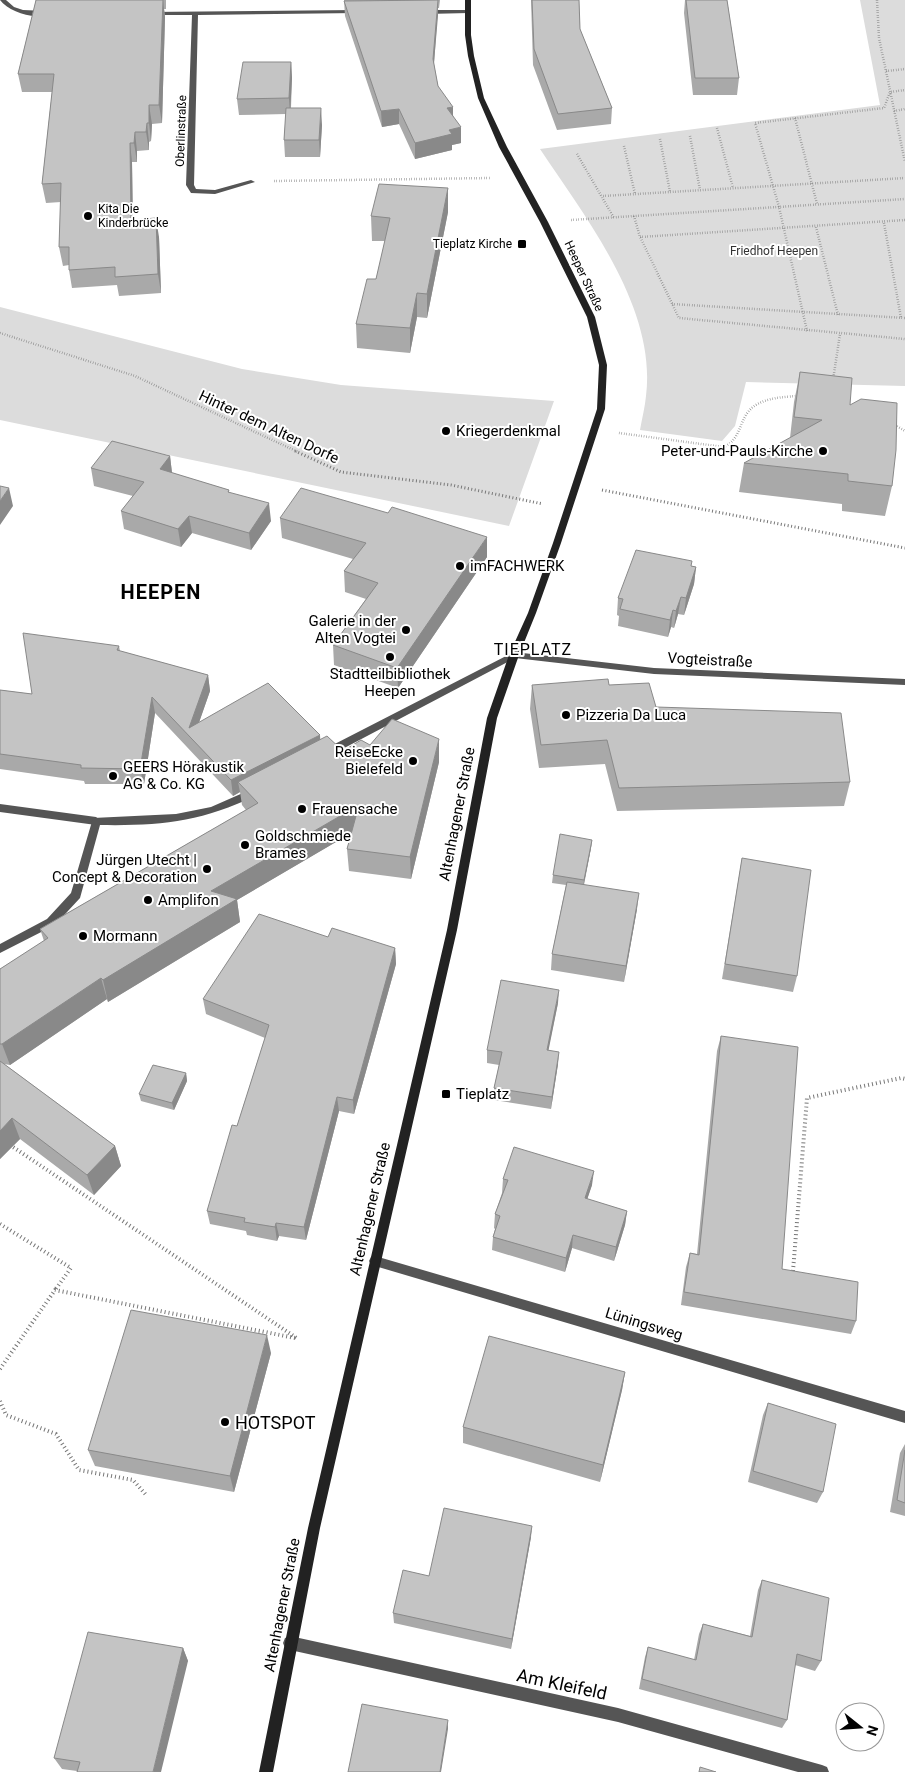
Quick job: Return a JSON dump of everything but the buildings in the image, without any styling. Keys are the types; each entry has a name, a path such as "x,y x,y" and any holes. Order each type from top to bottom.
{"main road":[{"name":"Heeper Straße","path":"468,0 471,56 481,98 491,122 544,222 591,317 603,365 601,409 595,429 532,613 514,656"},
{"name":"Altenhagener Straße","path":"266,1772 314,1528 452,930 492,718 514,656"}],"street":[{"path":"3,0 12,9 50,13"},
{"name":"Oberlinstraße","path":"195,12 190,185 194,191 215,192 251,182"},
{"path":"138,13 369,12"},
{"path":"416,12 468,12"},
{"path":"319,757 514,656"},
{"name":"Vogteistraße","path":"514,656 654,671 905,682"},
{"path":"0,808 96,821 148,822 184,819 212,811 260,789"},
{"path":"0,949 50,922 76,895 96,821"},
{"name":"Lüningsweg","path":"375,1261 905,1417"},
{"name":"Am Kleifeld","path":"290,1643 618,1715 822,1772"}],"path":[{"path":"877,0 879,38 905,162"},
{"path":"886,71 905,69"},
{"path":"890,92 905,90"},
{"path":"807,331 779,207 755,123 884,108 890,92"},
{"path":"894,111 905,109"},
{"path":"795,118 817,204"},
{"path":"717,128 733,188"},
{"path":"690,136 700,190"},
{"path":"660,140 670,192"},
{"path":"624,146 635,194"},
{"path":"577,154 614,218"},
{"path":"251,182 519,177"},
{"path":"603,196 905,178"},
{"path":"544,222 905,199"},
{"path":"634,216 640,237 679,318 905,339"},
{"path":"640,237 884,223 905,220"},
{"path":"884,223 901,318"},
{"path":"816,227 838,315"},
{"path":"672,304 905,318"},
{"name":"Hinter dem Alten Dorfe","path":"0,333 135,376 341,472 451,485 568,509"},
{"path":"833,380 840,334"},
{"path":"595,429 724,447 732,444 738,437 749,410 760,403 800,396"},
{"path":"892,424 905,431"},
{"path":"577,485 905,548"},
{"path":"792,1270 807,1098 901,1078 905,1079"},
{"path":"8,1144 298,1339 55,1290"},
{"path":"0,1224 71,1268 0,1370"},
{"path":"0,1401 6,1415 56,1434 79,1470 134,1480 147,1496"}],"green space":[{"name":"Friedhof Heepen","path":"860,0 905,0 905,386 746,382 735,426 722,441 640,430 646,396 646,363 641,330 629,297 597,234 540,149 880,105"},
{"path":"0,307 242,369 341,385 554,401 509,526 0,420"}],"place":[{"name":"Kita Die Kinderbrücke","path":"88,216"},
{"name":"Tieplatz Kirche","path":"522,244"},
{"name":"Kriegerdenkmal","path":"446,431"},
{"name":"Peter-und-Pauls-Kirche","path":"823,451"},
{"name":"imFACHWERK","path":"460,566"},
{"name":"Galerie in der Alten Vogtei","path":"406,630"},
{"name":"Stadtteilbibliothek Heepen","path":"390,657"},
{"name":"Pizzeria Da Luca","path":"566,715"},
{"name":"ReiseEcke Bielefeld","path":"413,761"},
{"name":"GEERS Hörakustik AG & Co. KG","path":"113,776"},
{"name":"Frauensache","path":"302,809"},
{"name":"Goldschmiede Brames","path":"245,845"},
{"name":"Jürgen Utecht | Concept & Decoration","path":"207,869"},
{"name":"Amplifon","path":"148,900"},
{"name":"Mormann","path":"83,936"},
{"name":"Tieplatz","path":"446,1094"},
{"name":"HOTSPOT","path":"225,1422"}],"district":[{"name":"HEEPEN","path":"161,592"},
{"name":"TIEPLATZ","path":"533,649"}]}
